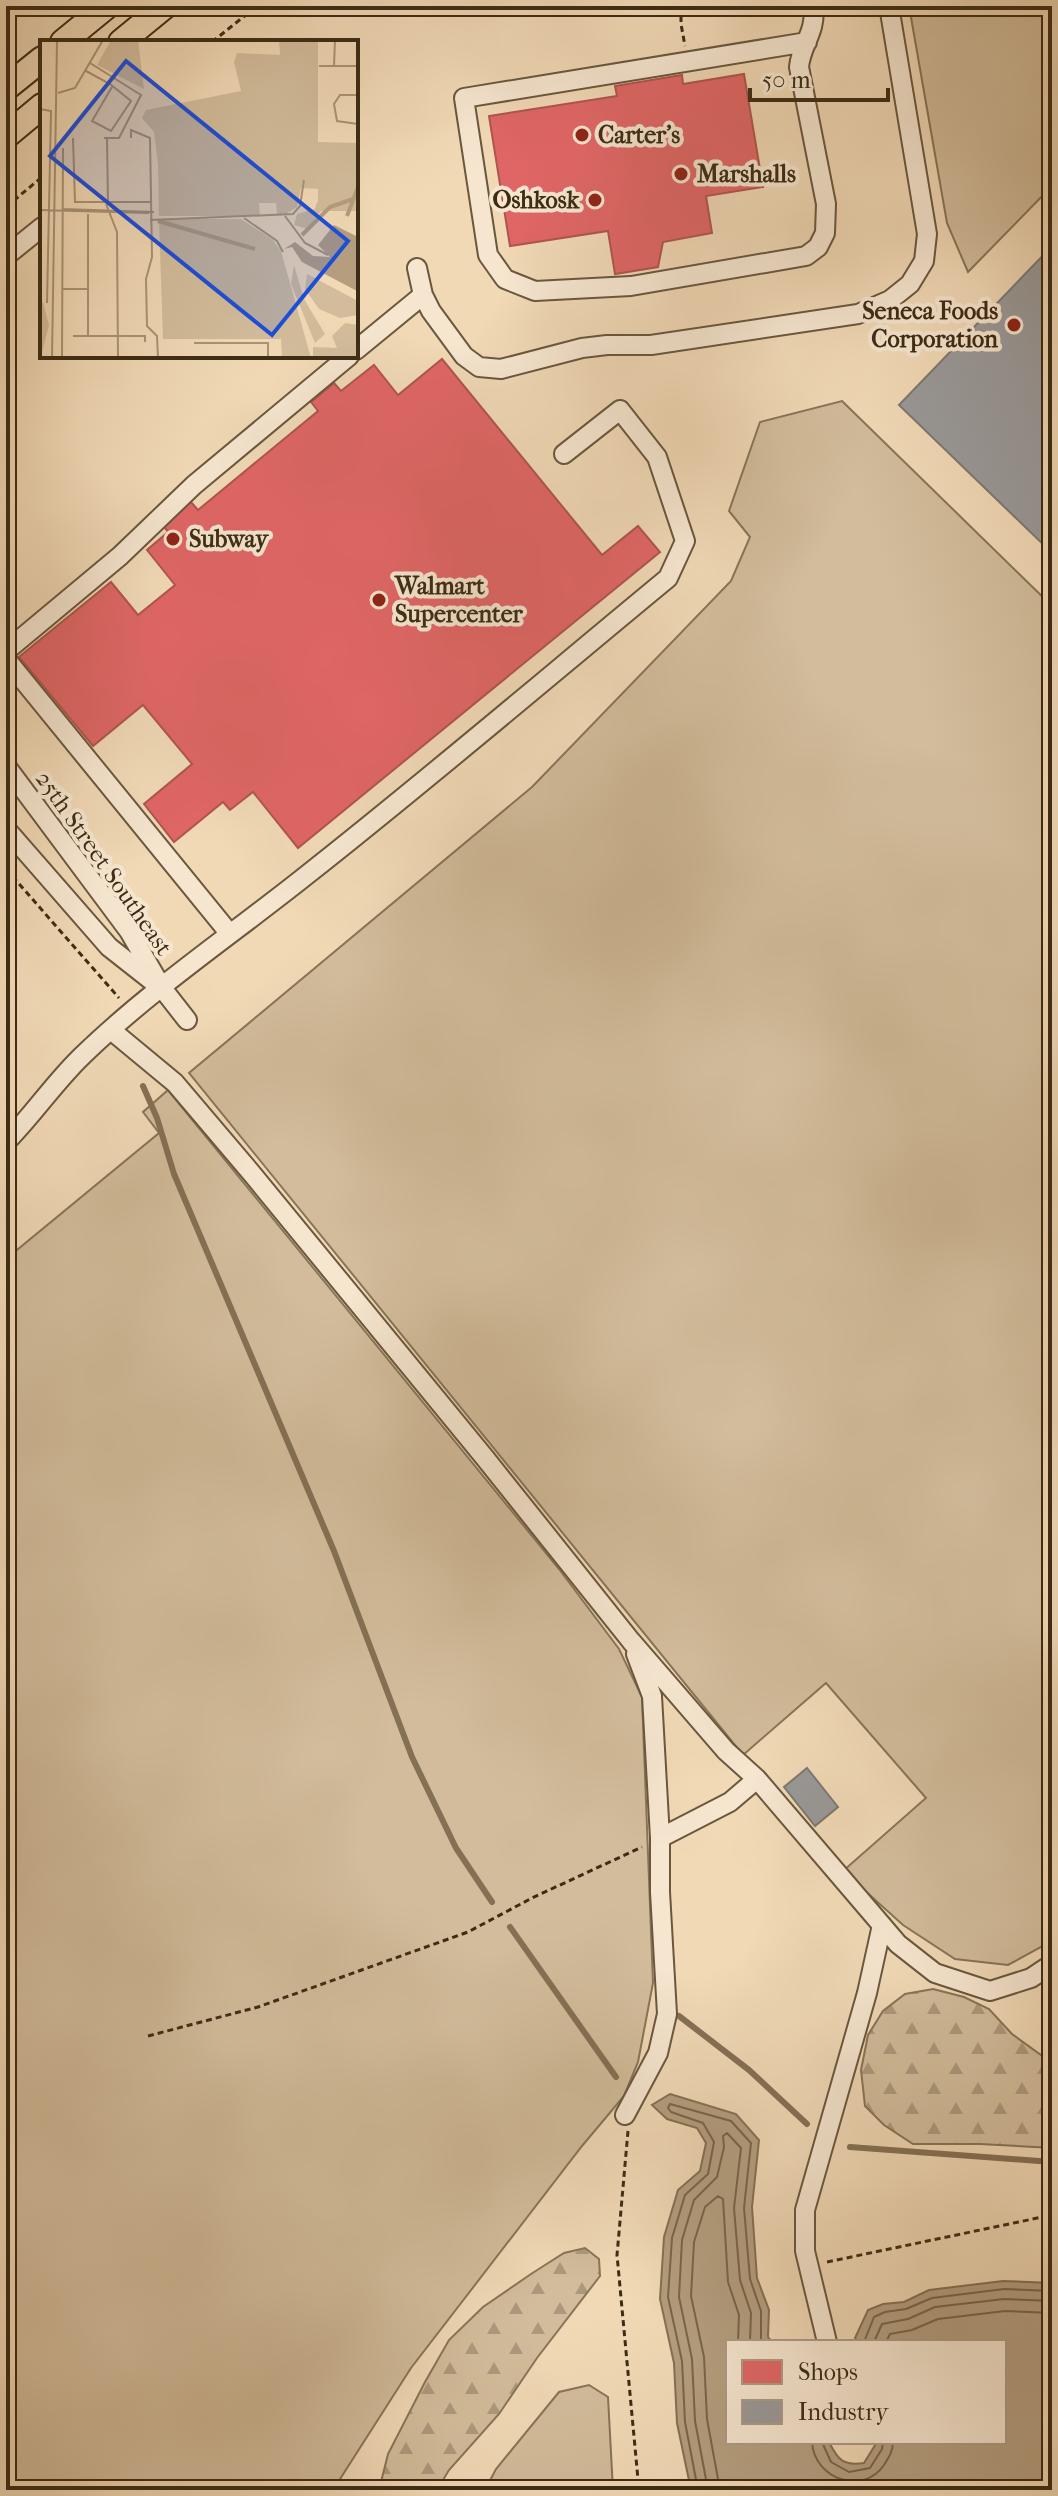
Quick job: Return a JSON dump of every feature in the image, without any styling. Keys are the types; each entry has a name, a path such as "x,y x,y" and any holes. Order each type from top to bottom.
{"main road":[{"path":"65,40 107,6"},
{"path":"123,40 165,6"},
{"path":"6,88 40,61"},
{"path":"6,136 40,108"}],"street":[{"path":"6,12 14,6"},
{"path":"807,42 464,98 488,255 505,279 535,291 631,286 806,256 818,247 825,233 826,204 799,67 800,54 807,42 813,30 813,6"},
{"path":"417,268 423,295 431,311 464,356 479,367 501,369 582,348 651,345 858,314 890,300 910,284 924,261 927,234 889,6"},
{"path":"6,256 40,229"},
{"path":"358,348 423,295"},
{"path":"6,651 120,556 194,485 347,358"},
{"path":"6,1142 28,1120 61,1077 132,1012 308,875 668,578 685,541 657,457 620,410 564,454"},
{"path":"6,659 230,934"},
{"name":"25th Street Southeast","path":"6,766 129,931 162,988 187,1020"},
{"name":"25th Street Southeast","path":"6,829 109,947 162,988"},
{"path":"111,1030 175,1083 244,1163 631,1641 726,1751 746,1766 898,1944 935,1973 990,1991 1031,1978 1052,1964"},
{"path":"625,2115 658,2053 667,2014 652,1696 631,1641"},
{"path":"660,1838 730,1802 757,1779"},
{"path":"827,2340 805,2251 805,2210 867,1993 882,1925"}],"path":[{"path":"214,40 257,6"},
{"path":"681,6 688,61"},
{"path":"6,207 40,179"},
{"path":"6,869 132,1012"},
{"path":"148,2036 258,2007 468,1932 660,1838"},
{"path":"625,2115 628,2131 617,2255 639,2490"},
{"path":"808,2263 829,2262 1052,2215"}],"green space":[{"path":"909,6 1052,6 1052,186 968,272 947,223"},
{"path":"842,401 1052,606 1052,1941 1008,1965 955,1959 903,1925 843,1871 926,1798 826,1683 743,1755 189,1073 532,787 731,581 750,537 729,511 760,422"},
{"path":"168,1090 559,1569 619,1649 642,1697 653,1983 638,2062 624,2096 411,2368 333,2490 6,2490 6,1259 159,1133 143,1112"},
{"path":"933,1989 964,1997 989,2009 1012,2034 1052,2063 1052,2148 913,2144 884,2125 865,2106 861,2070 868,2035 883,2011 905,1994"},
{"path":"585,2248 599,2259 600,2276 537,2358 499,2414 449,2470 437,2490 379,2490 388,2454 449,2340 483,2307 531,2274 564,2253"},
{"path":"589,2385 608,2397 613,2490 485,2490 496,2469 559,2392"}],"water":[{"path":"670,2094 736,2114 759,2140 752,2207 757,2278 769,2310 770,2340 726,2340 726,2444 830,2444 842,2460 857,2464 864,2463 876,2444 1006,2444 1006,2340 855,2338 868,2310 883,2304 904,2302 929,2290 1003,2281 1052,2283 1052,2490 691,2490 677,2423 674,2363 660,2299 664,2237 678,2190 700,2171 706,2143 697,2128 667,2119 652,2105"}],"building: Shops":[{"path":"744,74 763,187 706,196 712,233 663,242 658,267 615,274 608,231 510,246 489,116 617,96 615,86 682,75 683,84"},
{"name":"Walmart Supercenter","path":"442,359 602,555 638,526 660,552 298,848 253,792 230,810 223,802 174,842 144,804 192,764 143,705 93,746 19,657 111,582 138,615 175,585 147,550 168,532 162,524 190,501 198,510 318,411 311,402 334,383 341,391 374,365 398,395"}],"building: Industry":[{"name":"Seneca Foods Corporation","path":"1052,246 1052,553 899,405"},
{"path":"807,1768 838,1807 815,1826 784,1787"}],"waterway":[{"path":"143,1086 157,1118 174,1174 334,1551 412,1757 456,1848 492,1902"},
{"path":"510,1927 616,2077"},
{"path":"679,2016 749,2070 807,2124"},
{"path":"850,2147 1052,2162"}],"place":[{"name":"Carter's","path":"582,135"},
{"name":"Marshalls","path":"681,174"},
{"name":"Oshkosk","path":"595,200"},
{"name":"Seneca Foods Corporation","path":"1014,325"},
{"name":"Subway","path":"173,539"},
{"name":"Walmart Supercenter","path":"379,600"}]}
